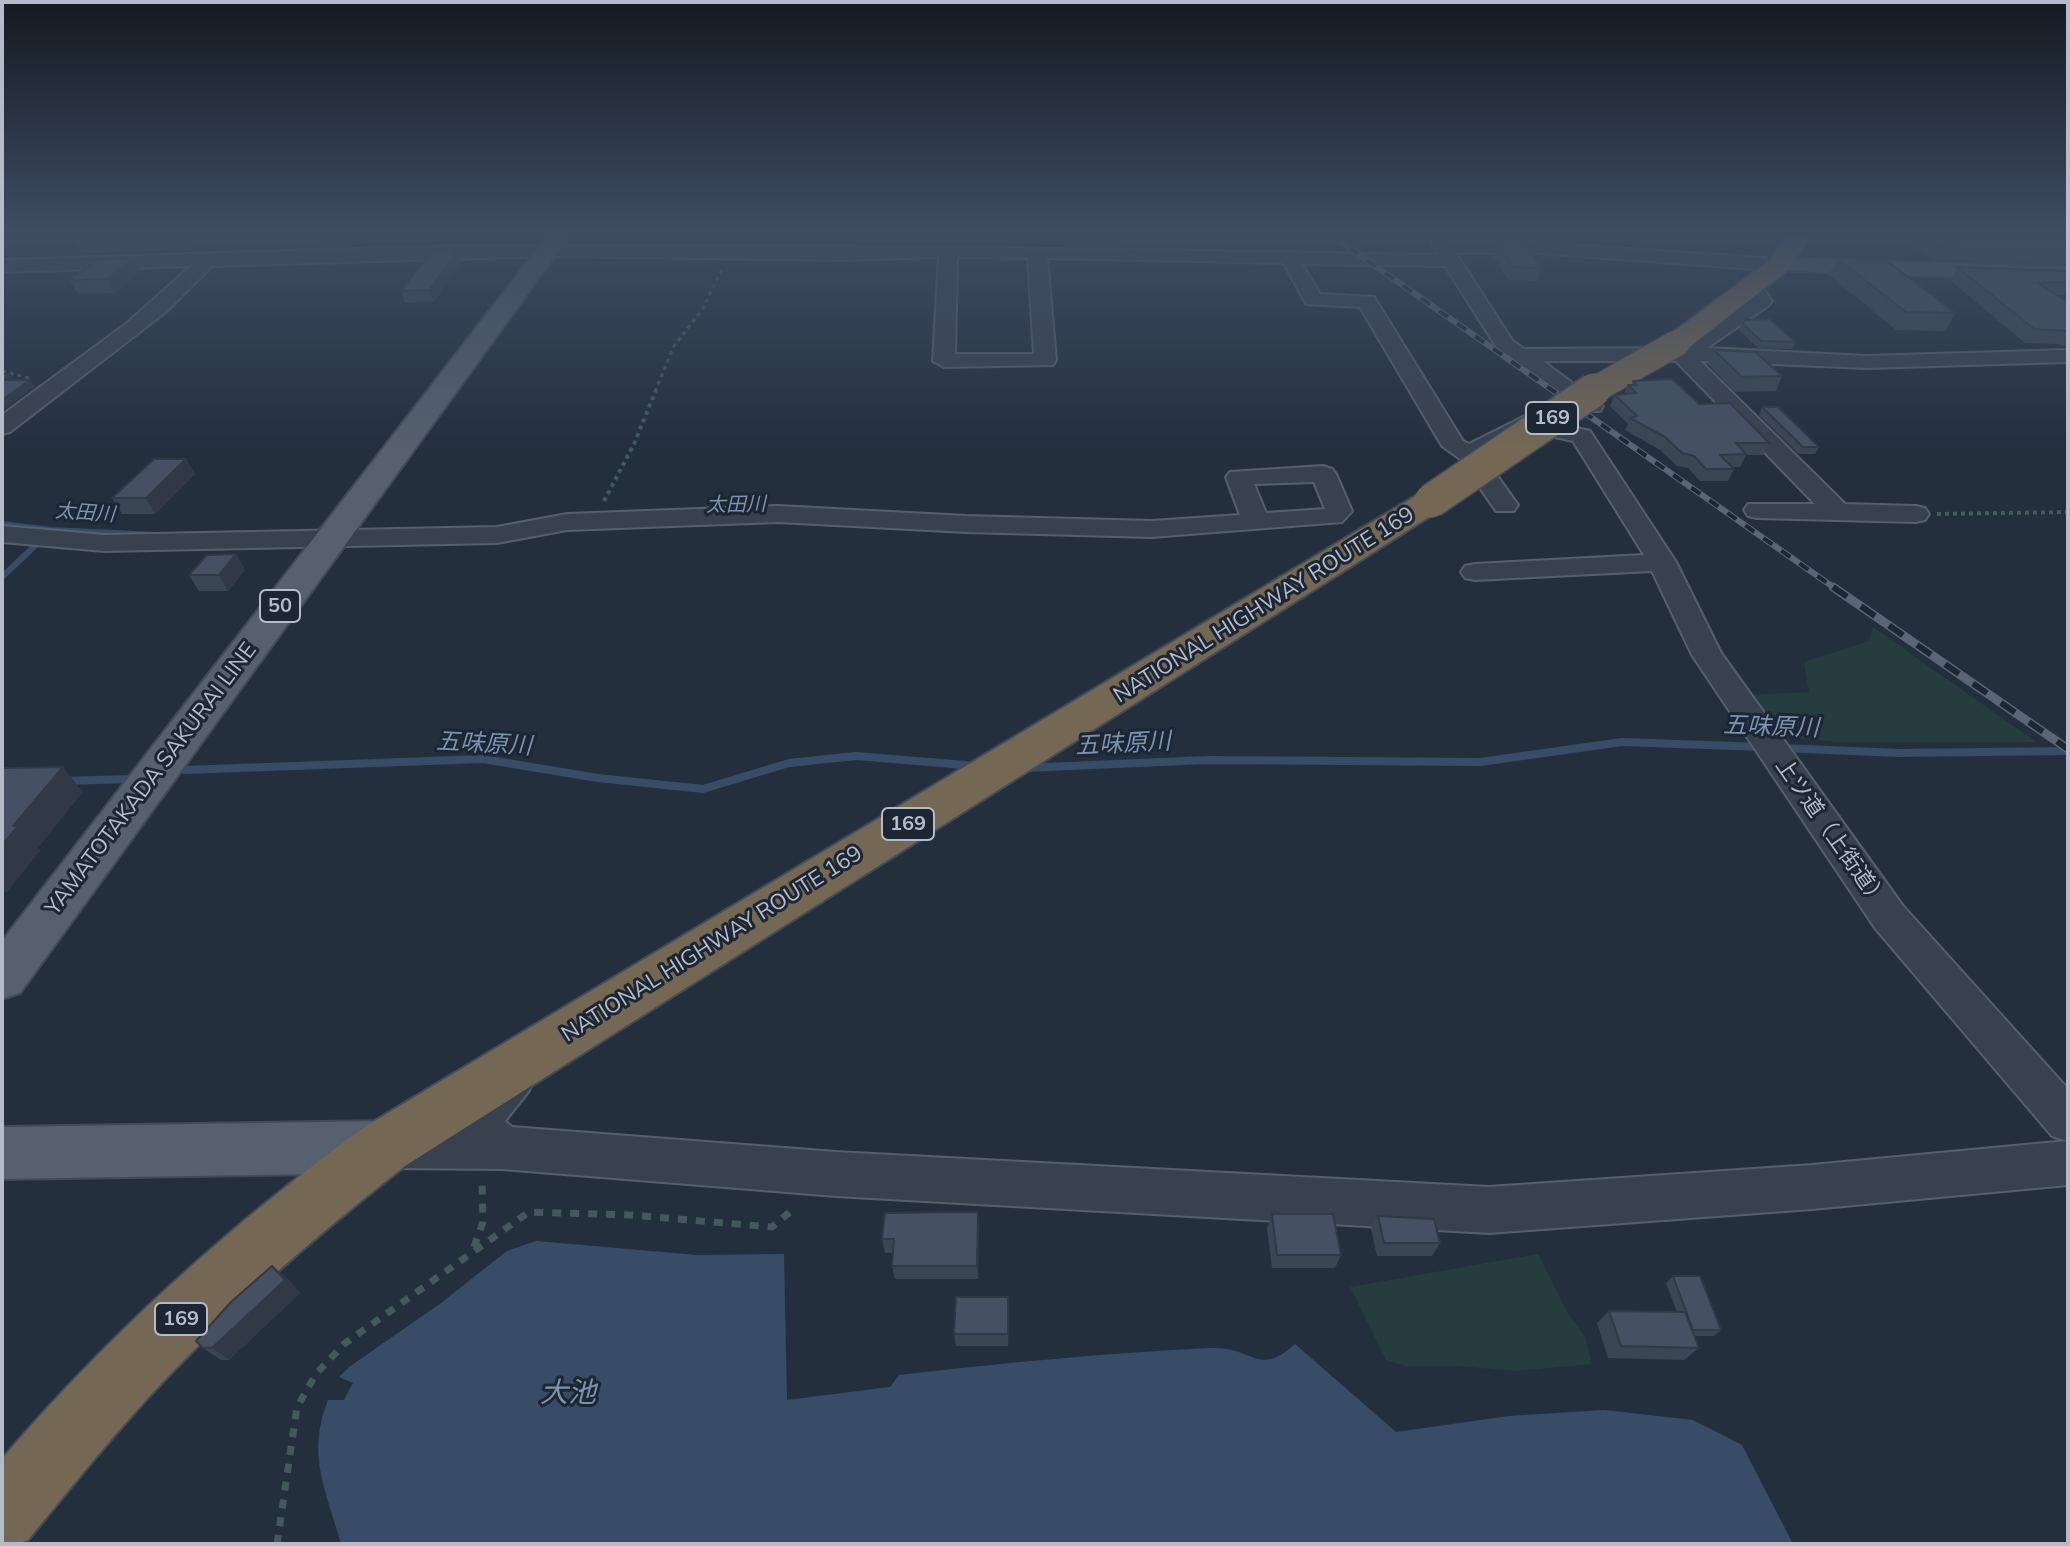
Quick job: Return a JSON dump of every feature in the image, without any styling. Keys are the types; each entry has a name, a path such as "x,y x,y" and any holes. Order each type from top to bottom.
{"highway":[{"name":"NATIONAL HIGHWAY ROUTE 169","path":"2,1514 90,1411 199,1302 316,1198 384,1147 1431,501 1585,395 1679,349 1729,307"}],"main road":[{"name":"YAMATOTAKADA SAKURAI LINE","path":"2,978 505,307"},
{"path":"2,1153 384,1147"}],"street":[{"path":"2,427 35,398 160,307"},
{"path":"952,307 944,361 1045,360 1041,307"},
{"path":"1371,307 1454,446 1469,454 1505,505"},
{"name":"上ツ道（上街道）","path":"1481,307 1504,344 1587,421 1707,655 1889,917 2068,1121"},
{"path":"1517,355 1679,349 1867,362 2068,356"},
{"path":"1679,349 1838,512"},
{"path":"1469,454 1525,423 1587,421"},
{"path":"1757,510 1916,514"},
{"path":"2,534 104,543 497,535 567,522 778,514 966,524 1152,529 1256,521"},
{"path":"1475,572 1662,562"},
{"path":"502,1148 488,1135 482,1122 493,1101 536,1053"},
{"path":"384,1147 502,1148 836,1174 1489,1210 1812,1187 2068,1163"}],"path":[{"path":"593,521 634,444 674,346 703,307"},
{"path":"1916,514 2068,512"},
{"path":"473,1249 483,1222 482,1179 502,1148"},
{"path":"277,1544 297,1407 316,1374 344,1344 473,1249 529,1212 629,1215 772,1227 836,1174"}],"green space":[{"path":"1873,627 2036,742 1839,742 1776,736 1748,695 1809,692 1804,662 1869,641"},
{"path":"1538,1254 1568,1314 1585,1336 1592,1364 1515,1371 1405,1366 1386,1360 1350,1287"}],"water":[{"name":"大池","path":"536,1241 697,1255 784,1254 787,1400 890,1387 899,1375 1211,1348 1237,1351 1263,1360 1282,1354 1295,1344 1396,1432 1509,1416 1604,1410 1693,1420 1742,1445 1793,1544 341,1544 324,1489 318,1455 328,1400 344,1400 353,1383 339,1377 507,1251"}],"building":[{"path":"1900,307 1947,307 1955,313 1906,312"},
{"path":"2007,307 2068,307 2068,331 2034,329"},
{"path":"1769,319 1796,342 1761,341 1742,323"},
{"path":"1714,350 1755,352 1782,376 1742,377"},
{"path":"1672,379 1699,404 1730,403 1769,443 1736,443 1746,454 1720,455 1734,469 1706,469 1694,456 1682,453 1665,437 1630,418 1637,416 1615,395 1636,393 1628,385 1637,385 1633,381"},
{"path":"2,380 30,380 2,400"},
{"path":"1762,407 1778,407 1819,447 1803,447"},
{"path":"154,459 186,459 146,498 112,498"},
{"path":"236,554 219,575 189,575 207,555"},
{"path":"63,767 13,826 18,826 2,845 2,770"},
{"path":"978,1212 977,1266 892,1266 894,1239 882,1239 885,1213"},
{"path":"1272,1214 1333,1214 1341,1255 1277,1255"},
{"path":"1378,1216 1434,1219 1440,1243 1384,1243"},
{"path":"272,1266 285,1280 212,1348 203,1348 196,1341 231,1302"},
{"path":"1673,1276 1700,1276 1721,1330 1693,1330"},
{"path":"956,1297 1008,1297 1008,1334 954,1334"},
{"path":"1609,1311 1685,1312 1699,1348 1621,1346"}],"waterway":[{"name":"太田川","path":"2,524 51,530 157,535"},
{"name":"五味原川","path":"2,577 42,539"},
{"name":"五味原川","path":"1023,768 1208,760 1480,762 1622,742 1763,747"},
{"name":"五味原川","path":"1781,748 1899,753 2068,751"},
{"name":"五味原川","path":"185,770 483,759 598,778 703,789 789,763 856,756 977,766"},
{"name":"五味原川","path":"63,781 130,779"}],"railway":[{"path":"1434,307 1836,589"},
{"path":"1833,587 2068,749"}]}
